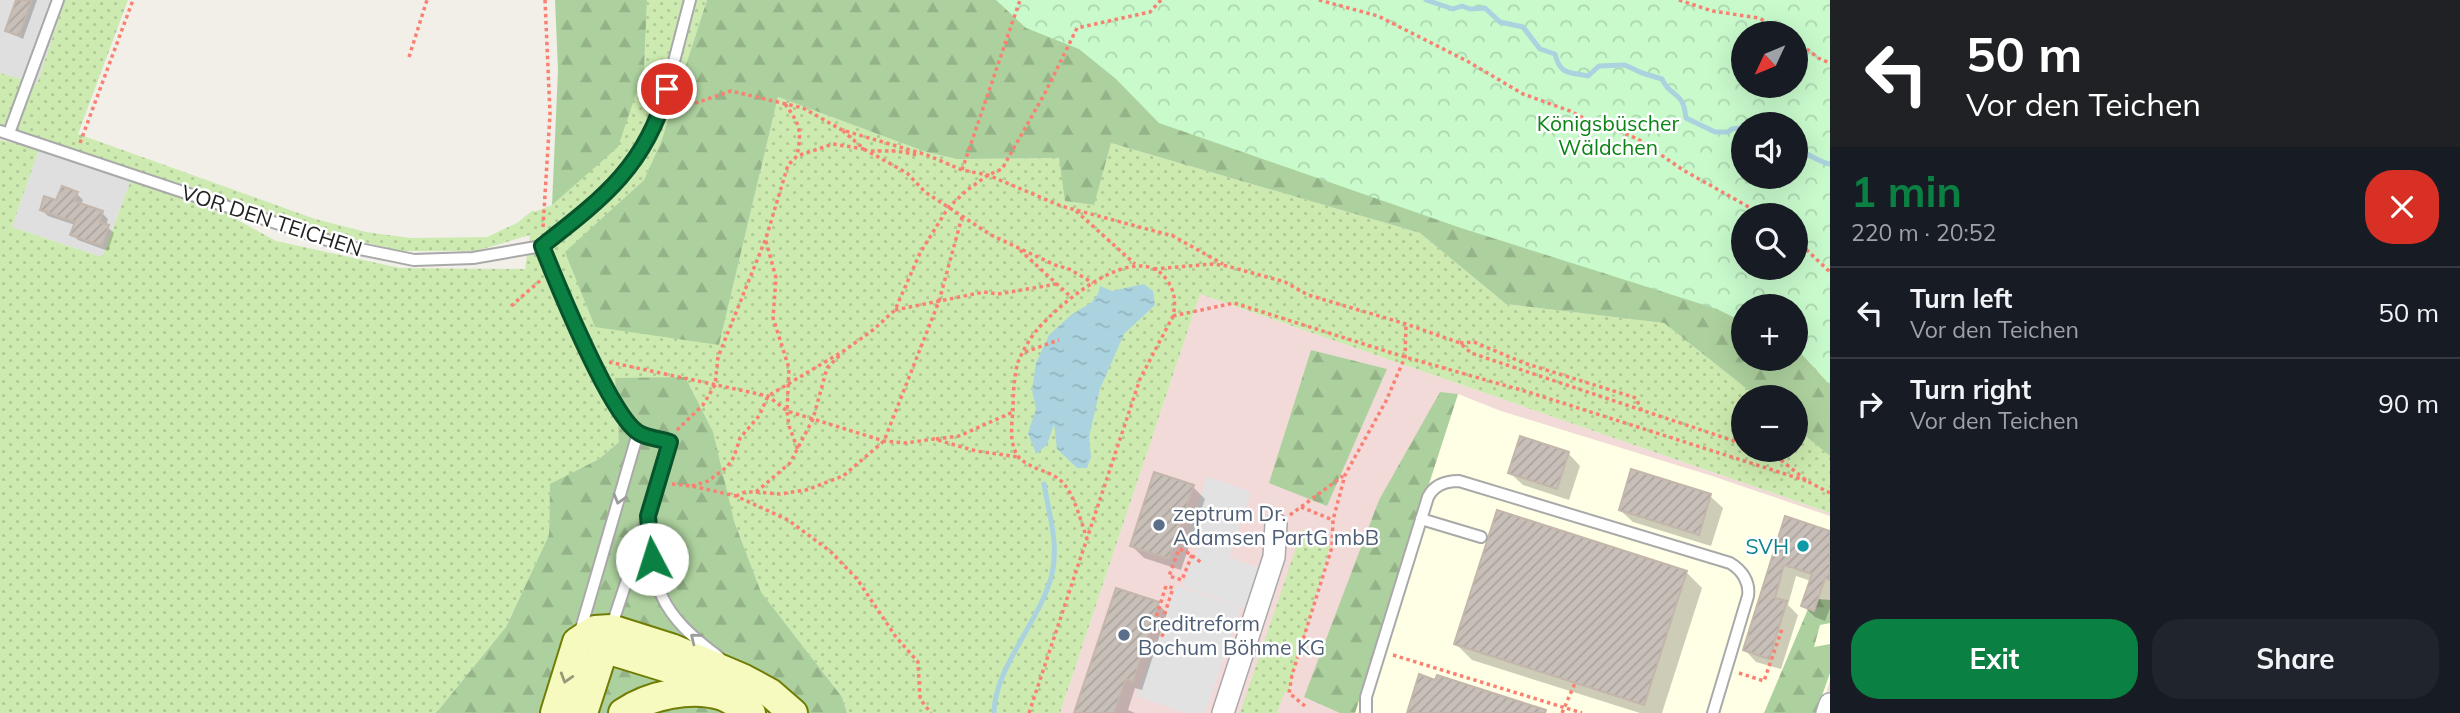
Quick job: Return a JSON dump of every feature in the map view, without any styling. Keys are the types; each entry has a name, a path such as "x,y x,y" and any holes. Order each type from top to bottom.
{"street":[{"path":"1223,713 1274,557 1276,524"},
{"path":"597,640 678,671 702,692"},
{"path":"597,640 671,648 744,679 760,703"},
{"path":"555,713 597,640"},
{"path":"583,713 597,640"},
{"path":"623,713 635,704 668,695 702,692 760,703 793,713"},
{"path":"1827,713 1830,704"}],"lane":[{"name":"VOR DEN TEICHEN","path":"58,0 5,132 345,246 414,260 473,258 542,246 606,194 648,141 660,115 690,0"},
{"path":"542,246 591,358 618,411 638,433 667,442 648,516 597,640"},
{"path":"597,640 638,433"},
{"path":"1366,713 1366,697 1421,519 1433,490 1442,484 1459,481 1730,563 1741,572 1749,590 1713,713"},
{"path":"648,516 653,574 662,599 684,629 716,655 760,703"},
{"path":"1421,519 1481,537"}],"path":[{"path":"83,136 133,0"},
{"path":"409,57 427,0"},
{"path":"545,0 550,114 545,203"},
{"path":"962,170 1020,0"},
{"path":"692,486 708,481 727,467 734,457 740,438 759,416 768,396 845,350 879,326 895,310 920,253 948,208 965,191 1002,169 1077,28 1150,12 1160,0"},
{"path":"1319,0 1378,16 1467,61 1523,94 1570,111 1593,124 1638,139 1683,170 1742,203"},
{"path":"1679,0 1712,11 1765,21"},
{"path":"1808,50 1830,63"},
{"path":"660,115 731,91 803,108 842,130 866,150 907,173 925,192 962,217 1016,247 1069,269 1093,283"},
{"path":"785,104 799,123 801,136 797,156"},
{"path":"842,130 927,155 962,170 988,175 1074,209 1172,236 1227,266"},
{"path":"667,442 703,405 715,385 718,357 766,238 788,165 797,156 834,144 866,150 927,155"},
{"path":"1074,209 1136,265"},
{"path":"736,496 745,492 780,494 806,490 843,476 884,441 939,301 962,217"},
{"path":"766,238 776,278 773,318 789,368 789,426 798,450"},
{"path":"1016,247 1072,298"},
{"path":"1808,251 1830,272"},
{"path":"1018,457 1013,446 1018,363 1035,331 1093,283 1111,272 1136,265 1154,269 1212,264 1285,282 1308,295 1460,343 1471,353 1731,440"},
{"path":"1029,713 1140,379 1173,316 1173,291 1164,276 1154,269"},
{"path":"511,306 552,270"},
{"path":"895,310 984,292 998,294 1057,284"},
{"path":"1173,316 1234,303 1405,357 1528,392 1807,481 1830,493"},
{"path":"1305,706 1289,693 1292,675 1332,547 1333,520 1345,475 1386,401 1405,357 1406,324"},
{"path":"1024,352 1059,340"},
{"path":"1460,343 1474,342 1524,363 1636,398 1642,412"},
{"path":"756,492 790,463 813,419 827,368 845,350"},
{"path":"591,358 768,396 787,411 884,441 906,443 960,436 1013,412"},
{"path":"934,439 975,452 1018,457 1064,484 1087,539"},
{"path":"1783,462 1807,481"},
{"path":"1276,524 1345,475"},
{"path":"659,481 736,496 788,520 830,551 857,579 896,638 918,662 920,699 931,713"},
{"path":"1301,507 1333,520"},
{"path":"1192,555 1182,580 1169,576 1179,549 1192,555 1203,564"},
{"path":"1164,636 1152,630 1166,586 1172,588 1163,619 1169,621"},
{"path":"1727,670 1764,681 1782,629"},
{"path":"1381,651 1563,710 1582,713"},
{"path":"1563,710 1576,683"}],"shaded area":[{"path":"0,0 65,0 37,85 0,73"},
{"path":"39,149 131,180 102,257 12,227"},
{"path":"1200,294 1830,513 1830,713 1060,713"},
{"path":"1458,394 1501,411 1709,475 1830,516 1830,680 1820,713 1355,713"},
{"path":"1207,476 1251,492 1229,557 1262,569 1248,609 1182,586 1199,544 1186,540"},
{"path":"1176,586 1241,607 1205,713 1186,713 1136,696"}],"green space":[{"path":"65,0 128,0 78,134 315,219 366,232 411,238 487,237 517,223 533,210 534,212 552,205 644,70 647,0 707,0 661,142 644,180 566,252 719,345 778,97 926,152 957,159 1060,158 1066,201 1093,205 1111,143 1420,233 1506,304 1664,323 1742,385 1731,385 1731,462 1808,462 1808,438 1830,456 1830,513 1200,294 1060,713 847,713 842,697 761,592 734,521 615,378 619,442 599,459 550,485 549,535 506,627 436,713 0,713 0,140 39,149 12,227 102,257 131,180 223,212 276,241 400,268 525,269 530,235 476,251 402,251 298,227 0,125 0,73 37,84"},
{"path":"555,0 647,0 644,70 618,147 552,205 558,70"},
{"path":"707,0 1417,0 1731,170 1731,189 1808,189 1808,178 1830,179 1830,456 1808,438 1808,385 1742,385 1664,323 1506,304 1420,233 1111,143 1094,205 1065,201 1059,158 957,159 926,152 778,97 719,345 595,327 565,252 644,180 661,142"},
{"name":"Königsbüscher Wäldchen","path":"996,0 1830,0 1830,385 1808,361 1808,294 1731,294 1731,316 1717,309 1461,228 1159,123 1116,79 1079,49 1026,28"},
{"path":"1311,350 1387,369 1327,506 1269,483"},
{"path":"685,377 713,432 734,521 761,592 842,697 847,713 436,713 506,627 549,535 550,484 599,459 619,442 615,378"},
{"path":"1440,392 1458,394 1355,713 1340,713 1304,697 1379,500"},
{"path":"1302,530 1329,536 1330,546 1288,692 1284,693 1277,713 1240,713"},
{"path":"1818,599 1830,600 1830,623 1820,625 1814,647 1830,644 1830,673 1816,713 1764,713 1808,609"}],"water":[{"path":"1144,284 1153,291 1155,305 1124,334 1100,389 1089,437 1091,457 1087,468 1077,468 1057,449 1054,424 1047,445 1036,454 1028,433 1036,409 1032,390 1036,363 1049,335 1071,315 1092,302 1100,286 1112,291"}],"building":[{"path":"16,0 32,0 19,36 5,31"},
{"path":"62,186 78,192 74,201 103,211 100,222 109,225 102,246 70,235 75,222 40,210 44,196 56,200"},
{"path":"1520,436 1569,452 1557,489 1508,473"},
{"path":"1631,469 1711,494 1699,535 1619,510"},
{"name":"zeptrum Dr. Adamsen PartG mbB","path":"1154,472 1194,485 1169,559 1130,546"},
{"path":"1497,510 1687,571 1644,705 1454,644"},
{"path":"1785,516 1830,531 1830,580 1825,578 1814,611 1801,606 1812,574 1784,565 1775,598 1787,601 1769,659 1743,650"},
{"name":"Creditreform Bochum Böhme KG","path":"1116,588 1159,602 1133,682 1126,679 1114,713 1074,713"},
{"path":"1419,674 1435,680 1437,675 1546,710 1545,713 1407,713"}],"waterway":[{"path":"1426,0 1453,9 1462,6 1470,9 1485,8 1500,22 1523,27 1540,49 1555,54 1560,66 1571,73 1588,76 1599,66 1625,65 1662,79 1682,102 1686,118 1715,132 1731,130"},
{"path":"1808,154 1830,164"},
{"path":"994,713 996,696 1009,661 1038,609 1052,574 1054,540 1044,484"}],"place":[{"name":"zeptrum Dr. Adamsen PartG mbB","path":"1159,525"},
{"name":"SVH","path":"1803,546"},
{"name":"Creditreform Bochum Böhme KG","path":"1124,635"}],"route":[{"path":"652,559 648,516 670,442 638,433 618,411 591,358 542,246 606,194 622,177 648,141 660,115 667,89"}]}
